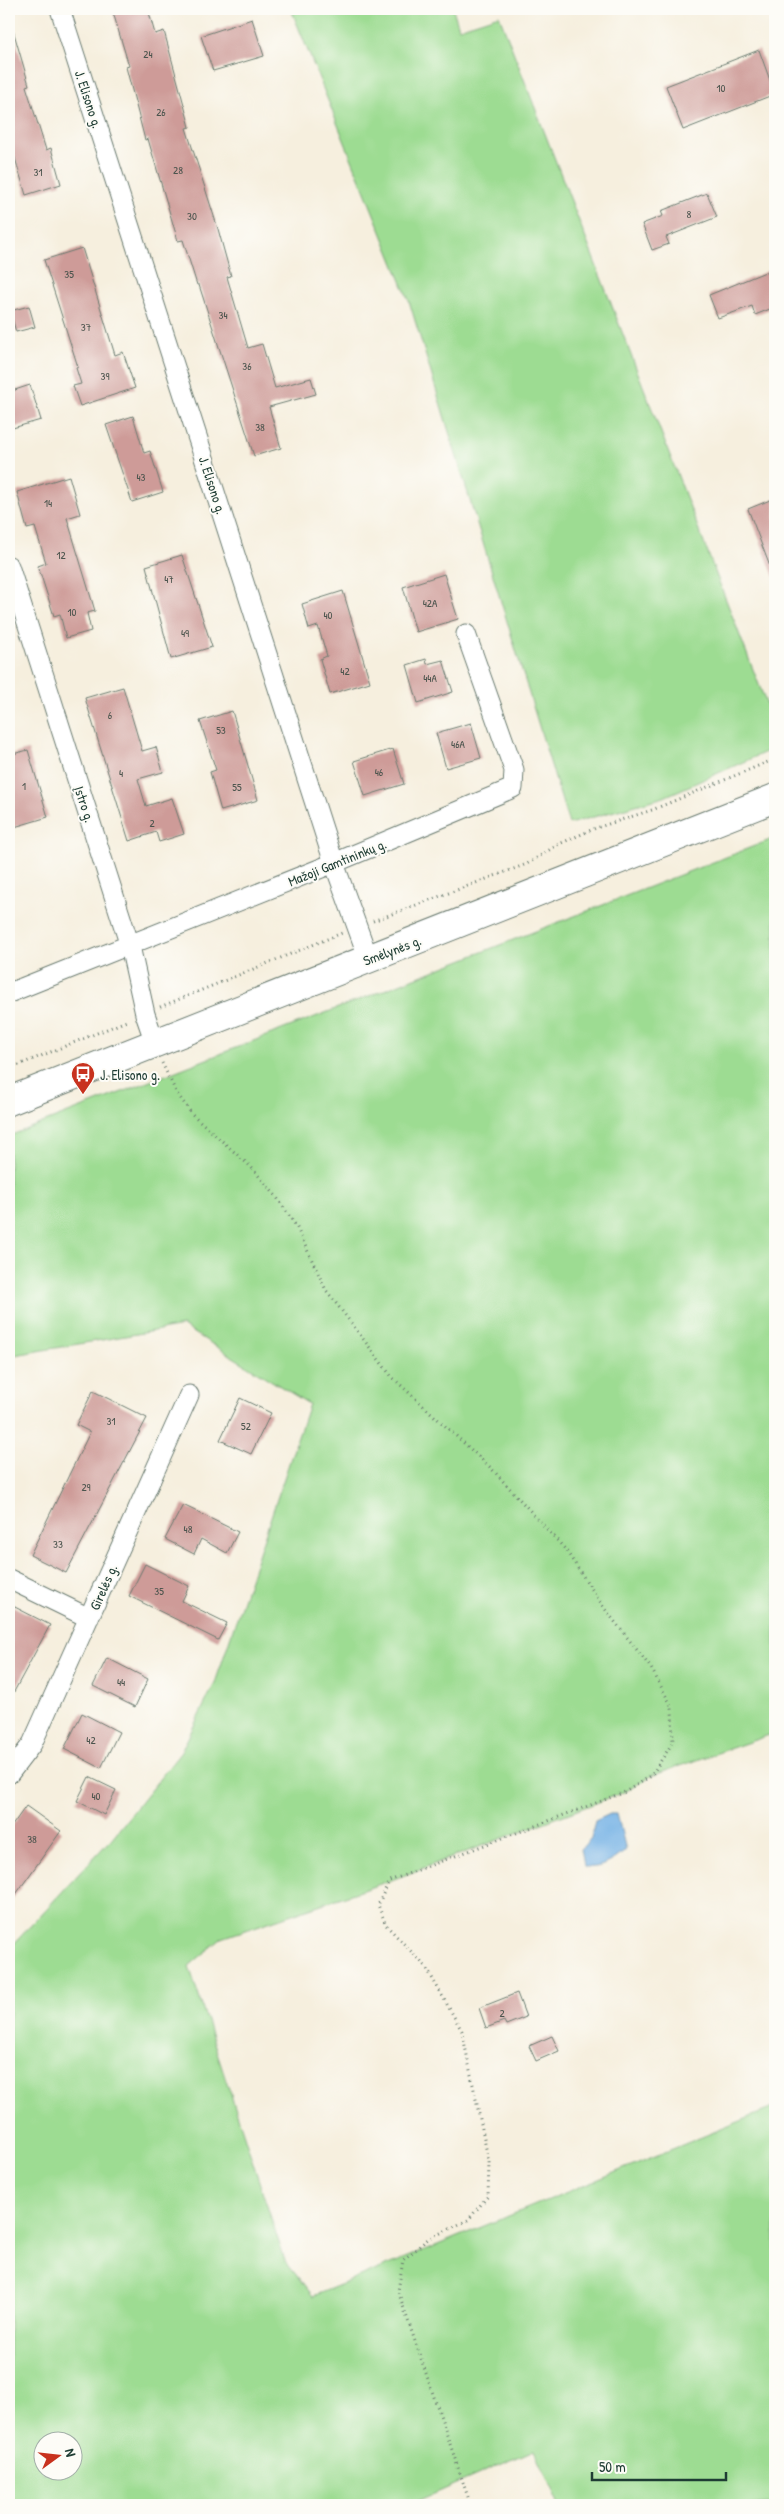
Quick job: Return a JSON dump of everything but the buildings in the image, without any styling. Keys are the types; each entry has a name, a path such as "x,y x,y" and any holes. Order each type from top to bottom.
{"highway":[{"name":"Smėlynės g.","path":"9,1101 775,798"}],"street":[{"name":"J. Elisono g.","path":"60,9 334,863 369,960"},
{"name":"Įstro g.","path":"9,566 130,946 145,1014 155,1043"},
{"name":"Mažoji Gamtininkų g.","path":"9,994 334,863 513,788 514,770 466,634"},
{"name":"Girelės g.","path":"9,1774 32,1744 189,1395"},
{"path":"9,1579 89,1618"}],"path":[{"path":"9,1069 356,927 527,864 559,844 596,828 652,810 775,759"},
{"path":"155,1043 164,1068 187,1107 251,1168 276,1196 296,1226 326,1290 392,1377 491,1468 565,1549 605,1609 651,1668 672,1707 674,1742 651,1776 625,1792 388,1881 378,1905 386,1925 426,1967 462,2031 489,2163 488,2196 468,2220 428,2239 403,2260 398,2291 469,2500"}],"green space":[{"path":"291,9 453,9 459,28 499,15 775,726 775,748 664,797 569,824 409,301"},
{"path":"775,838 775,1733 651,1776 625,1792 389,1881 222,1938 189,1966 285,2261 313,2296 775,2107 775,2505 559,2505 534,2450 409,2505 9,2505 9,1949 112,1838 181,1752 215,1683 309,1404 183,1326 9,1356 9,1136"}],"water":[{"path":"610,1814 617,1814 626,1850 601,1866 584,1866 581,1849 591,1838 595,1821"}],"place":[{"name":"J. Elisono g.","path":"83,1095"}]}
